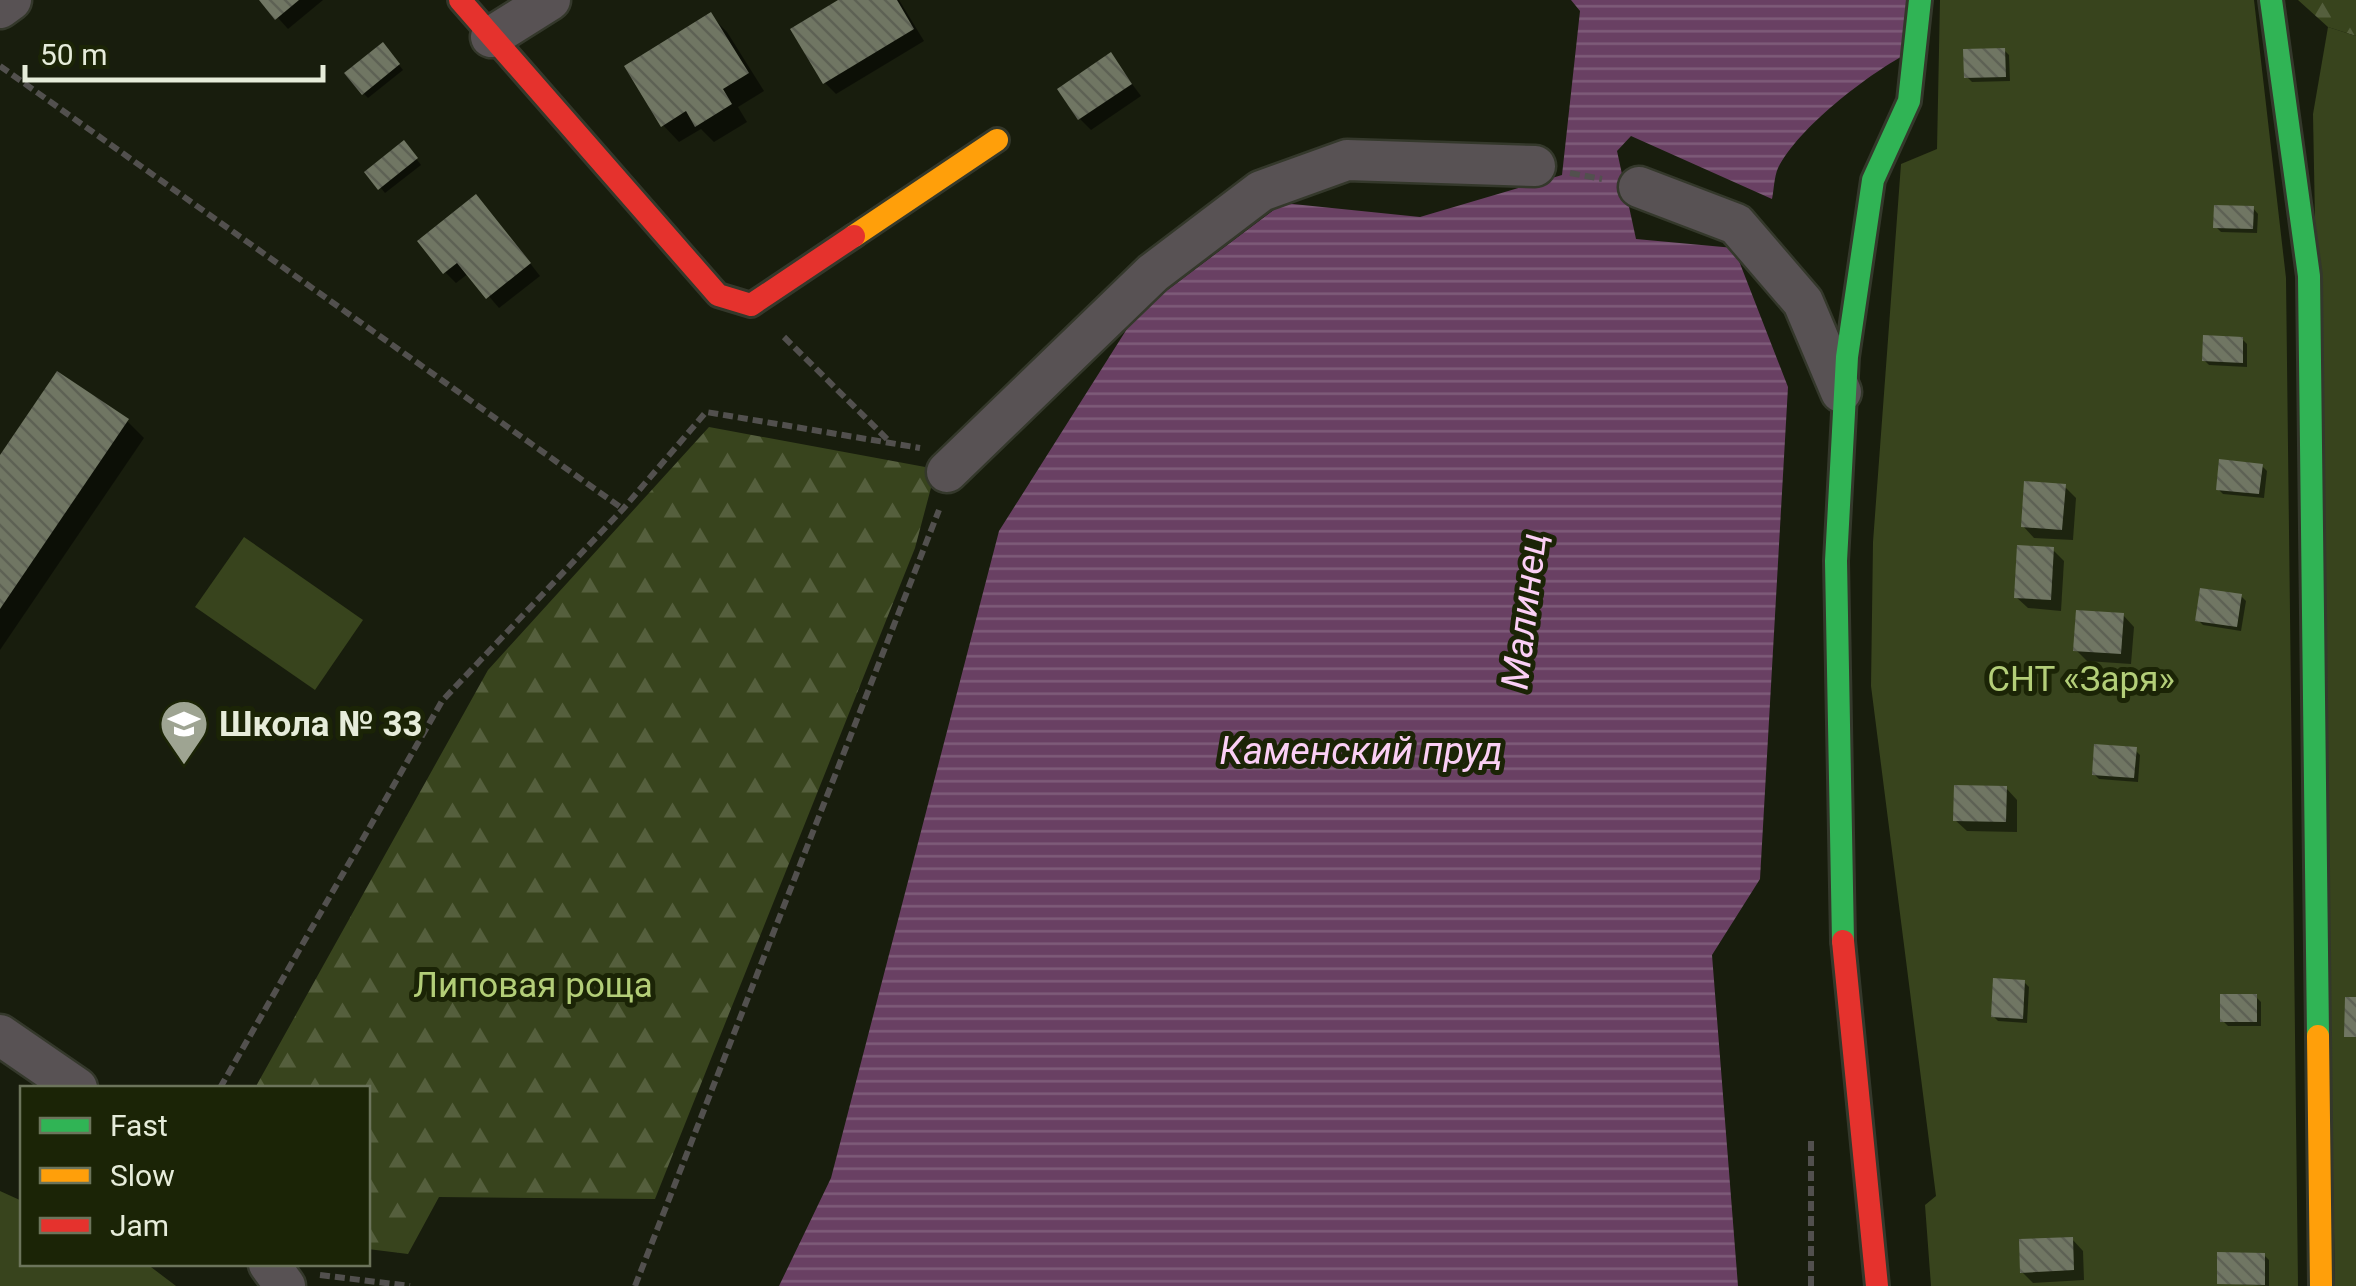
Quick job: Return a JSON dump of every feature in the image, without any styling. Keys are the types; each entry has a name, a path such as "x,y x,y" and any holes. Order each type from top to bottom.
{"street":[{"path":"0,8 11,0"},
{"path":"460,0 718,294 751,305 997,140"},
{"path":"491,36 550,0"},
{"path":"1877,1286 1840,910 1836,561 1842,392 1873,180 1909,102 1920,0"},
{"path":"2271,0 2309,276 2321,1286"},
{"path":"948,472 1153,273 1261,191 1347,160 1535,166"},
{"path":"1639,187 1736,224 1803,302 1842,392"},
{"path":"0,1034 74,1086"}],"path":[{"path":"0,66 623,508"},
{"path":"1535,166 1639,187"},
{"path":"751,305 890,442"},
{"path":"221,1086 442,701 623,508 706,412 926,449 948,472 929,537 635,1286"},
{"path":"276,1273 410,1286"}],"green space":[{"name":"СНТ «Заря»","path":"1940,0 2254,0 2286,278 2298,1286 1931,1286 1925,1205 1936,1196 1871,686 1873,542 1901,164 1937,149"},
{"path":"2298,0 2356,0 2356,36 2328,27"},
{"path":"2328,27 2356,36 2356,1286 2335,1286 2313,114"},
{"name":"Липовая роща","path":"709,427 936,469 915,548 655,1199 439,1197 408,1254 370,1249 370,1086 256,1086 488,670"},
{"path":"244,537 363,620 315,690 195,607"},
{"path":"0,1191 20,1200 20,1266 150,1266 176,1286 0,1286"}],"water":[{"name":"Каменский пруд","path":"1571,0 1907,0 1906,54 1853,89 1801,136 1778,168 1772,199 1631,136 1617,151 1636,239 1734,248 1788,387 1760,879 1712,955 1738,1286 779,1286 831,1178 999,531 1137,313 1283,203 1420,217 1562,175 1580,11"}],"building":[{"path":"259,0 299,0 275,20"},
{"path":"838,0 897,0 914,29 823,84 790,29"},
{"path":"711,12 749,73 723,89 732,104 695,127 686,111 661,127 624,66"},
{"path":"383,42 400,64 362,95 344,73"},
{"path":"2005,48 2006,77 1964,78 1963,49"},
{"path":"1111,52 1132,84 1078,120 1057,89"},
{"path":"404,140 418,158 378,190 364,172"},
{"path":"476,194 531,263 486,299 457,263 443,274 417,241"},
{"path":"2214,205 2254,206 2253,229 2213,228"},
{"path":"2203,335 2243,337 2243,363 2202,361"},
{"path":"57,371 129,419 0,609 0,455"},
{"path":"2219,459 2263,464 2259,494 2216,490"},
{"path":"2024,481 2066,484 2062,530 2021,527"},
{"path":"2017,545 2054,547 2051,600 2014,598"},
{"path":"2200,588 2242,594 2237,627 2195,621"},
{"path":"2076,610 2124,613 2121,654 2073,651"},
{"path":"2094,744 2137,747 2134,778 2092,775"},
{"path":"1954,785 2007,786 2006,822 1953,821"},
{"path":"1993,978 2025,980 2023,1019 1991,1017"},
{"path":"2220,994 2257,994 2257,1022 2220,1022"},
{"path":"2345,997 2356,997 2356,1037 2344,1037"},
{"path":"2073,1237 2074,1270 2020,1273 2019,1239"},
{"path":"2217,1252 2265,1253 2265,1285 2217,1284"}],"traffic: fast":[{"path":"1843,941 1836,561 1847,357 1873,180 1909,101 1920,0"},
{"path":"2271,0 2309,276 2318,1036"}],"traffic: slow":[{"path":"854,236 997,140"},
{"path":"2318,1036 2321,1286"}],"traffic: jam":[{"path":"460,0 718,295 751,305 854,236"},
{"path":"1843,941 1877,1286"}],"place":[{"name":"Школа № 33","path":"184,766"}],"water label":[{"name":"Малинец","path":"1524,611"}]}
